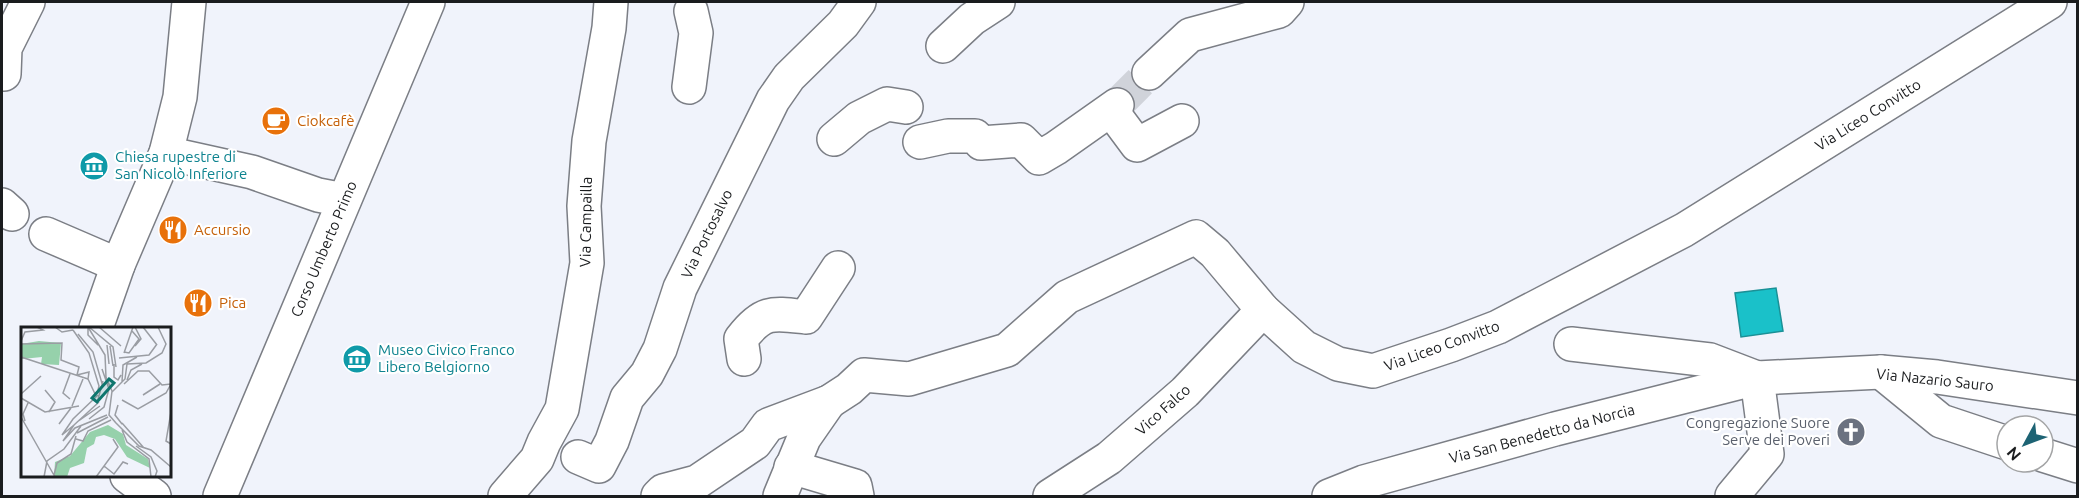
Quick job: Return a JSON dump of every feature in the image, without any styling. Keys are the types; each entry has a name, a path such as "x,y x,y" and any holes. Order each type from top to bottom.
{"street":[{"path":"4,74 5,48 28,2"},
{"path":"96,327 118,265 166,153 180,97 189,2"},
{"name":"Corso Umberto Primo","path":"220,496 428,2"},
{"name":"Via Campailla","path":"505,496 537,459 558,448 562,409 586,263 584,206 589,141 609,28 611,2"},
{"name":"Via Portosalvo","path":"558,448 599,465 612,441 627,398 647,374 660,349 680,288 773,100 789,77 843,24 859,2"},
{"path":"943,45 972,20 998,2"},
{"name":"Via Liceo Convitto","path":"658,496 663,491 697,489 755,443 768,425 829,402 849,390 864,375 909,379 1007,350 1067,297 1196,237 1215,253 1263,310 1304,347 1338,364 1373,371 1451,345 1498,327 1684,230 2050,2"},
{"path":"1149,73 1190,35 1283,6"},
{"path":"689,87 696,33 691,11"},
{"path":"834,139 859,118 887,104 906,106"},
{"path":"920,142 948,136 975,136 981,143 1021,140 1039,158 1114,108 1137,145 1182,121"},
{"path":"166,153 252,172 318,195 344,200"},
{"path":"46,234 118,265"},
{"path":"744,359 741,339 751,326 772,313 806,317 838,268"},
{"name":"Vico Falco","path":"1050,496 1109,458 1185,392 1263,310"},
{"path":"1571,344 1710,360 1756,378 1767,454 1732,496"},
{"path":"1881,372 1941,421 1995,439"},
{"name":"Via Nazario Sauro","path":"1756,378 1881,372 1936,377 2078,398"},
{"name":"Via San Benedetto da Norcia","path":"1329,496 1364,482 1533,435 1756,378"},
{"path":"829,402 804,438 786,482 855,486 857,496"},
{"path":"2055,459 2078,466"},
{"path":"128,477 154,496"}],"water":[{"path":"1776,288 1783,331 1741,337 1735,293"}],"tunnel":[{"path":"1117,105 1149,73"}],"place":[{"name":"Ciokcafè","path":"276,121"},
{"name":"Chiesa rupestre di San Nicolò Inferiore","path":"94,166"},
{"name":"Accursio","path":"173,230"},
{"name":"Pica","path":"198,303"},
{"name":"Museo Civico Franco Libero Belgiorno","path":"357,359"},
{"name":"Congregazione Suore Serve dei Poveri","path":"1851,432"}]}
